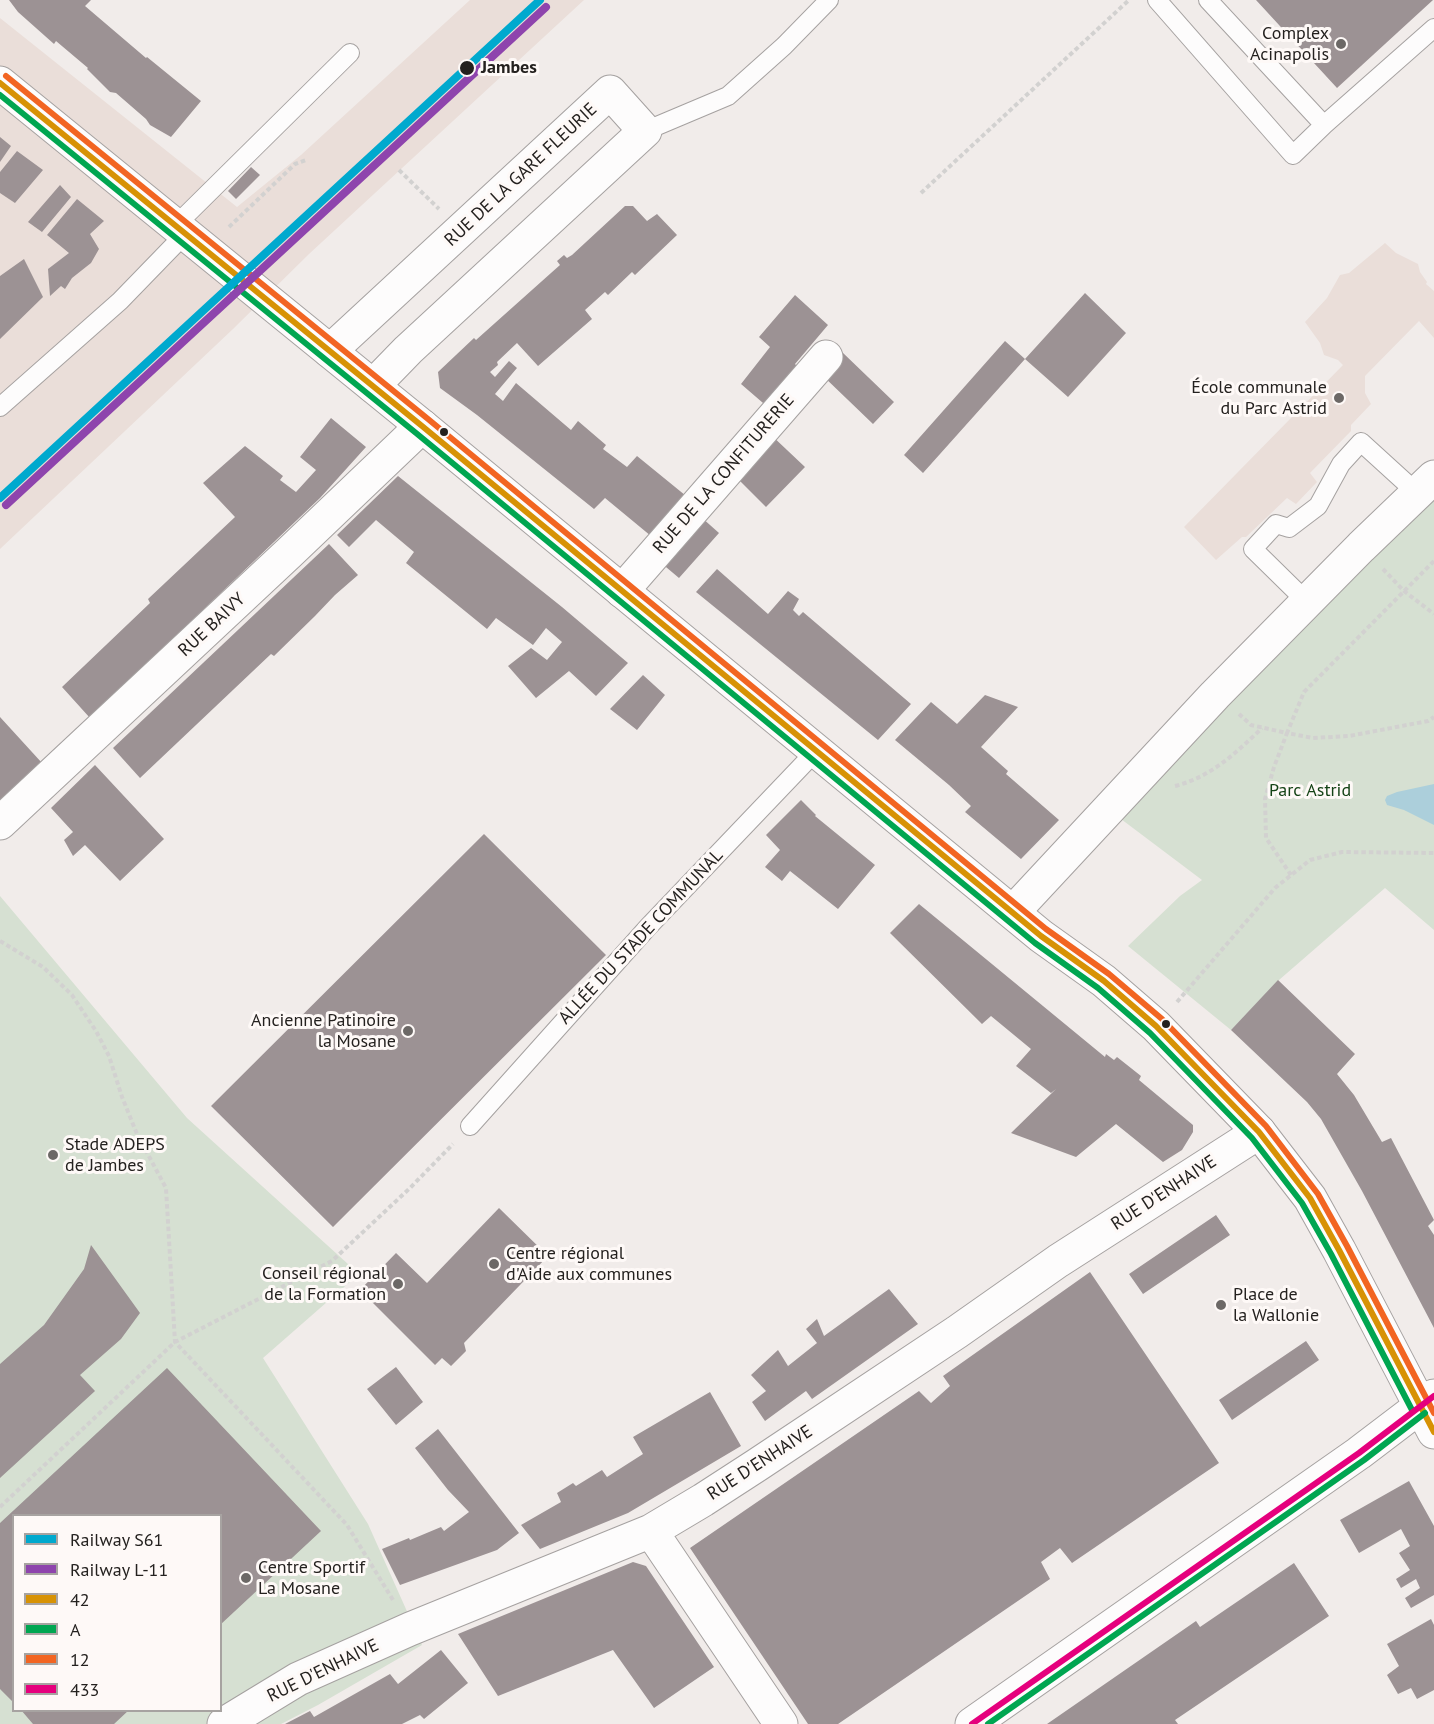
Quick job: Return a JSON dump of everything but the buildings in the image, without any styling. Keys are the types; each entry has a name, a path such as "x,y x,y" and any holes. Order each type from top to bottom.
{"street":[{"path":"0,83 422,426 1041,936 1104,981 1156,1026 1259,1132 1310,1198 1429,1411 1359,1453 972,1724"},
{"name":"RUE DE LA GARE FLEURIE","path":"330,351 610,92 645,131"},
{"path":"373,386 408,350 645,131"},
{"name":"RUE DE LA CONFITURERIE","path":"622,591 826,357"},
{"name":"RUE BAIVY","path":"0,823 422,426"},
{"path":"1012,912 1215,695 1361,547 1426,485"},
{"name":"RUE D'ENHAIVE","path":"224,1724 297,1679 410,1629 651,1531 757,1465 957,1332 1058,1261 1259,1132"},
{"path":"651,1531 780,1724"}],"lane":[{"path":"645,131 729,96 784,46 829,0"},
{"path":"1157,0 1293,155 1434,28"},
{"path":"1208,0 1324,125"},
{"path":"0,407 188,237 350,53"},
{"path":"1307,602 1253,549 1276,524 1289,528 1318,506 1341,464 1361,442 1426,485"},
{"name":"ALLÉE DU STADE COMMUNAL","path":"470,1126 648,927 816,751"}],"path":[{"path":"921,193 1129,0"},
{"path":"188,237 295,164 306,160"},
{"path":"399,170 461,230"},
{"path":"1361,547 1404,591 1434,614"},
{"path":"1291,875 1266,838 1265,799 1274,767 1304,692 1434,561"},
{"path":"1215,695 1251,724 1314,738 1349,736 1428,721 1434,717"},
{"path":"1141,774 1151,782 1172,787 1186,783 1224,763 1263,727"},
{"path":"1156,1026 1275,888 1310,860 1342,852 1434,853"},
{"path":"0,941 43,967 72,995 96,1031 109,1056 137,1134 166,1188 175,1342 347,1525 410,1629"},
{"path":"0,1507 175,1342 332,1262 410,1188 470,1126"}],"shaded area":[{"path":"470,0 584,0 309,254 0,549 0,18 237,207 301,155"},
{"name":"École communale du Parc Astrid","path":"1385,243 1396,253 1418,264 1426,284 1434,291 1434,338 1419,321 1365,376 1365,393 1371,404 1351,425 1351,431 1310,473 1317,482 1296,504 1287,498 1246,537 1242,537 1216,560 1184,527 1343,365 1338,360 1324,355 1320,343 1305,322 1327,298 1340,275 1349,273"}],"green space":[{"name":"Parc Astrid","path":"1434,496 1434,930 1385,888 1279,980 1231,1030 1128,946 1180,896 1202,880 1113,813"},
{"path":"0,896 187,1118 359,1274 263,1358 368,1524 422,1645 281,1724 0,1724"}],"water":[{"path":"1434,784 1434,825 1404,810 1387,805 1385,800 1387,796 1397,792"}],"rail line":[{"name":"S61","path":"0,498 540,0"},
{"name":"L-11","path":"6,505 546,7"}],"transit line":[{"name":"12","path":"6,76 428,419 1046,929 1109,974 1162,1019 1266,1126 1318,1194 1434,1413"},
{"name":"42","path":"0,83 422,426 1041,936 1104,981 1156,1026 1259,1132 1310,1198 1434,1432"},
{"name":"A","path":"0,95 416,433 1035,943 1098,988 1150,1033 1252,1138 1302,1203 1412,1410"},
{"name":"433","path":"972,1724 1359,1453 1434,1396"},
{"name":"A","path":"988,1724 1364,1460 1425,1413"}],"place":[{"name":"Complex Acinapolis","path":"1341,44"},
{"name":"Jambes","path":"467,68"},
{"name":"École communale du Parc Astrid","path":"1339,398"},
{"name":"Ancienne Patinoire la Mosane","path":"408,1031"},
{"name":"Stade ADEPS de Jambes","path":"53,1155"},
{"name":"Centre régional d'Aide aux communes","path":"494,1264"},
{"name":"Conseil régional de la Formation","path":"398,1284"},
{"name":"Place de la Wallonie","path":"1221,1305"},
{"name":"Centre Sportif La Mosane","path":"246,1578"}]}
